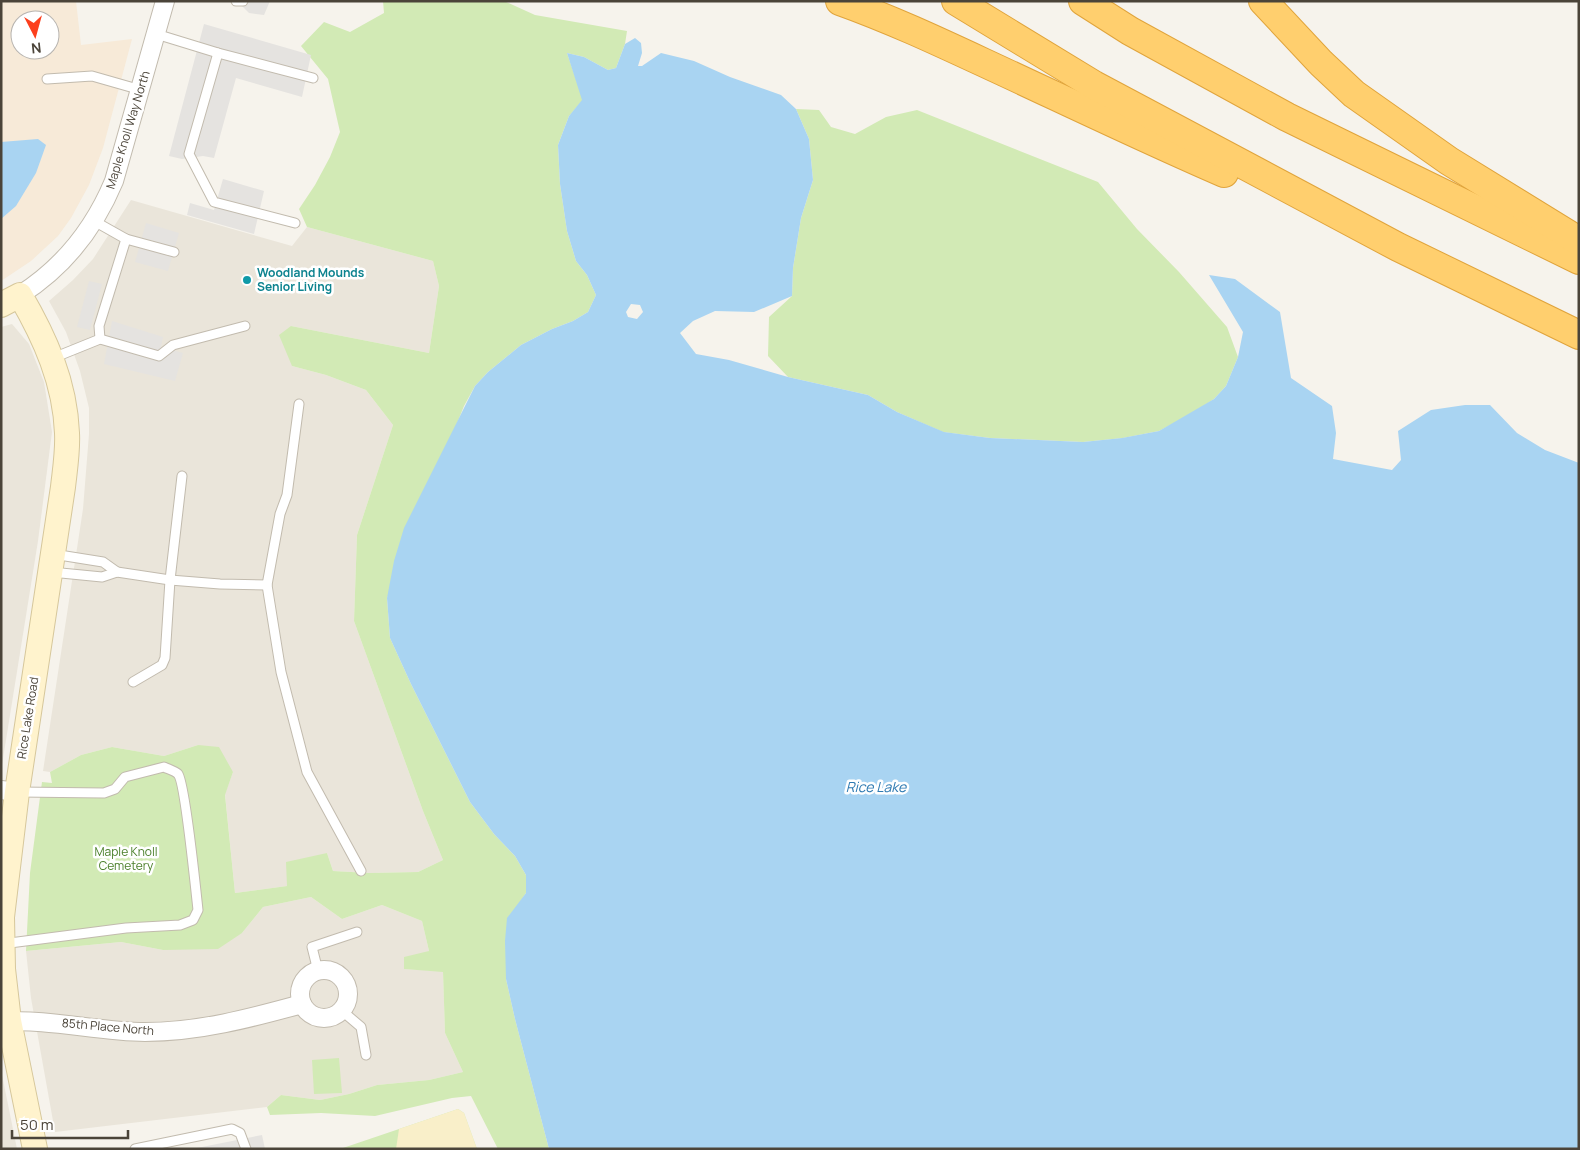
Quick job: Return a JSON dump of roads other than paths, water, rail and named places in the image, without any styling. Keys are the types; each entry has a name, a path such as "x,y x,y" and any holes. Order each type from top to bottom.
{"highway":[{"path":"840,1 877,14 1202,164 1398,247"},
{"path":"956,1 1094,86 1398,247 1579,334"},
{"path":"1083,1 1130,32 1287,117 1579,260"},
{"path":"1263,1 1320,63 1354,94 1449,161 1579,241"}],"street":[{"name":"Maple Knoll Way North","path":"11,300 39,283 68,257 102,208 114,181 165,1"},
{"name":"Rice Lake Road","path":"11,300 39,328 52,359 65,410 67,434 67,456 52,563 9,791 2,917 5,1022 35,1149"},
{"path":"329,970 336,973 346,984 347,1000 341,1010 330,1017 314,1015 302,1004 300,989 303,982 308,976 318,971 329,970"},
{"name":"85th Place North","path":"5,1022 58,1023 144,1032 169,1031 226,1024 302,1004"}],"lane":[{"path":"236,1 243,1"},
{"path":"156,34 218,53 313,78"},
{"path":"218,53 189,154 214,202 295,223"},
{"path":"47,79 92,76 141,90"},
{"path":"94,221 126,239 174,252"},
{"path":"100,339 99,326 126,239"},
{"path":"52,359 100,339 159,356 173,345 245,326"},
{"path":"299,404 286,495 280,514 267,585 281,672 307,772 360,871"},
{"path":"133,682 162,665 165,658 170,580 182,476"},
{"path":"52,563 103,562 117,572 170,580 267,585"},
{"path":"52,563 102,577 117,572"},
{"path":"2,944 126,928 180,925 193,920 198,910 187,814 178,774 164,767 125,778 114,789 104,793 9,791"},
{"path":"318,971 312,947 357,932"},
{"path":"341,1010 361,1027 366,1055"},
{"path":"135,1149 227,1130 235,1130 242,1136 246,1149"}],"water":[{"name":"Rice Lake","path":"635,38 641,43 642,53 638,66 642,66 661,53 694,61 730,77 781,95 796,109 809,139 813,180 801,218 793,268 792,296 754,312 715,311 693,321 680,333 696,354 729,360 788,377 868,395 897,412 944,432 990,438 1083,442 1122,438 1159,431 1214,399 1226,386 1238,357 1243,332 1209,275 1235,279 1280,312 1291,378 1332,406 1336,433 1333,459 1392,470 1401,460 1398,431 1431,410 1465,405 1490,405 1517,433 1545,450 1579,463 1579,1149 549,1149 506,979 505,941 507,918 526,893 526,875 515,856 494,834 470,802 390,638 387,598 394,561 404,528 475,386 488,372 521,345 588,312 596,295 587,275 576,261 567,231 560,184 558,145 569,116 582,100 567,53 584,57 608,70 616,68 625,44","holes":["631,304 640,305 643,312 637,319 628,317 626,312"]},
{"path":"38,139 46,145 36,173 16,206 1,219 1,142"}],"place":[{"name":"Woodland Mounds Senior Living","path":"247,280"}],"park label":[{"name":"Maple Knoll Cemetery","path":"126,859"}]}
